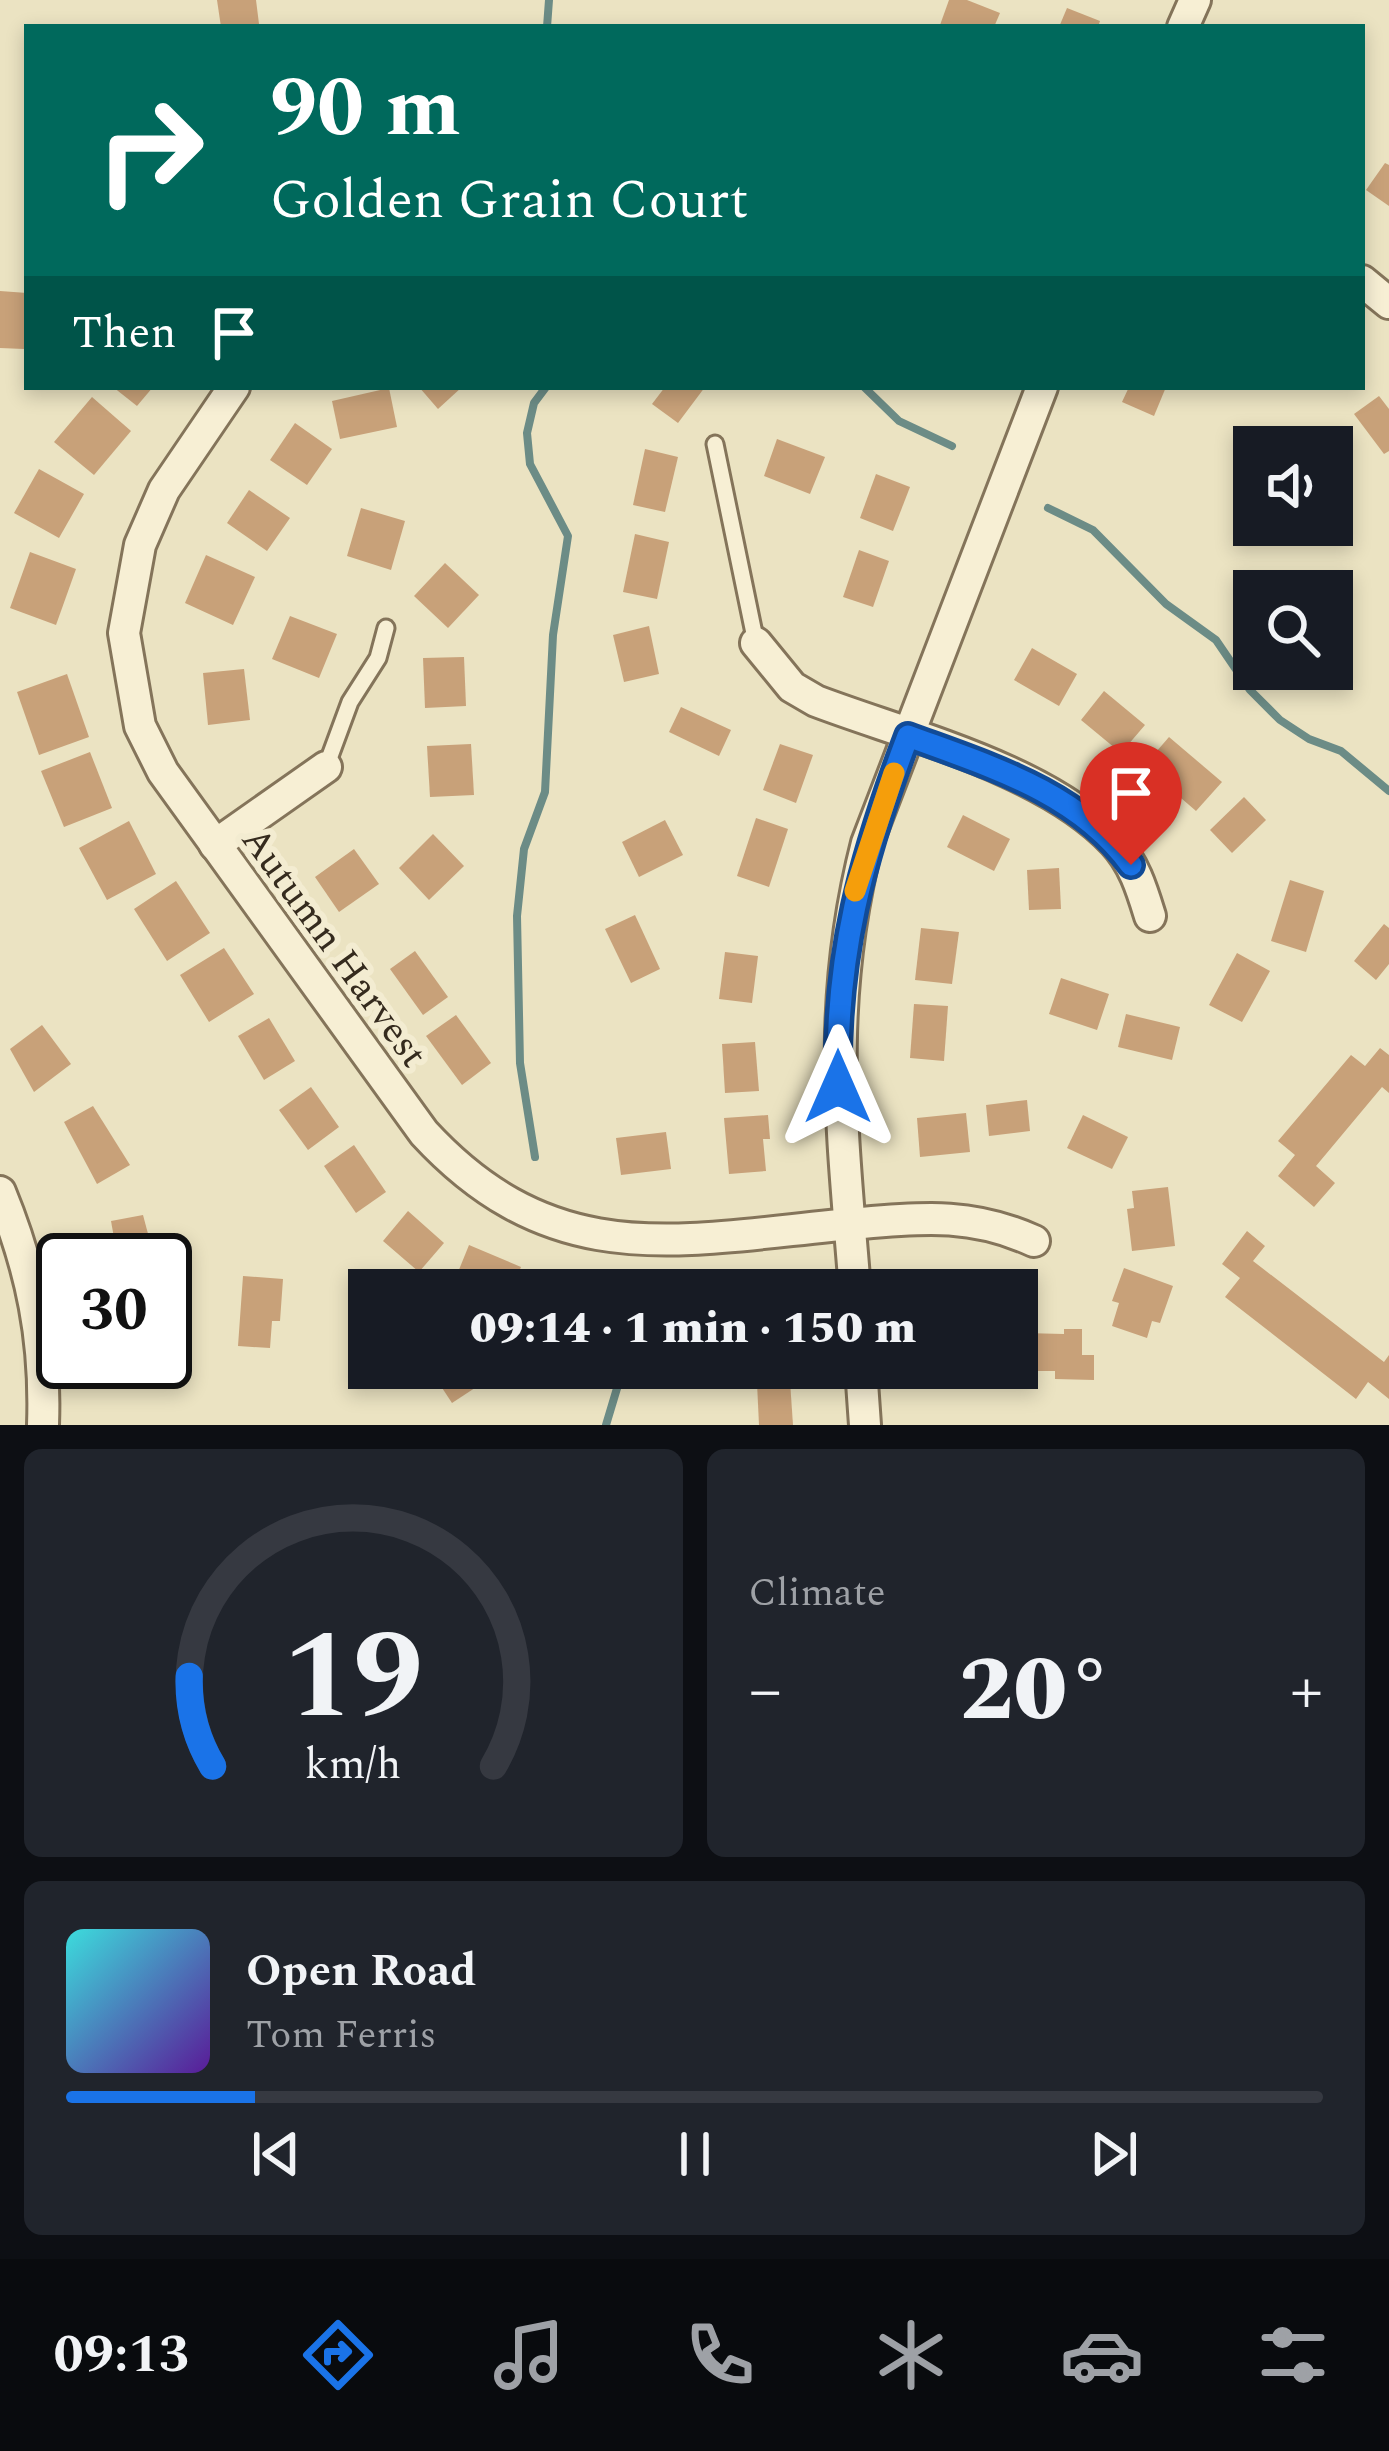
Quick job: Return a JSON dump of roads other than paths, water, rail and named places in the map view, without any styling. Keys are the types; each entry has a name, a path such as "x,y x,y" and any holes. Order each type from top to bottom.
{"street":[{"path":"1365,283 1389,303"},
{"name":"Autumn Harvest","path":"232,390 164,490 140,545 124,633 140,726 163,772 215,845 424,1133 459,1171 534,1219 626,1238 948,1215 1005,1227 1034,1240"},
{"path":"853,1269 840,1128 840,982 867,843 1041,390"},
{"path":"756,643 792,687 1010,774 1076,811 1114,841 1131,865 1150,916"},
{"path":"215,845 326,767"},
{"path":"0,1192 23,1249 40,1312 43,1425"},
{"path":"862,1389 865,1425"}],"lane":[{"path":"716,444 756,643"},
{"path":"326,767 350,702 378,658 386,628"}],"waterway":[{"path":"547,24 549,0"},
{"path":"535,1157 520,1063 517,916 524,849 545,792 553,635 568,536 530,464 527,433 534,403 544,390"},
{"path":"867,390 899,421 952,446"},
{"path":"1048,508 1093,530 1166,604 1216,640 1250,690 1280,720 1309,739 1341,751 1389,791"},
{"path":"606,1425 617,1389"}]}
